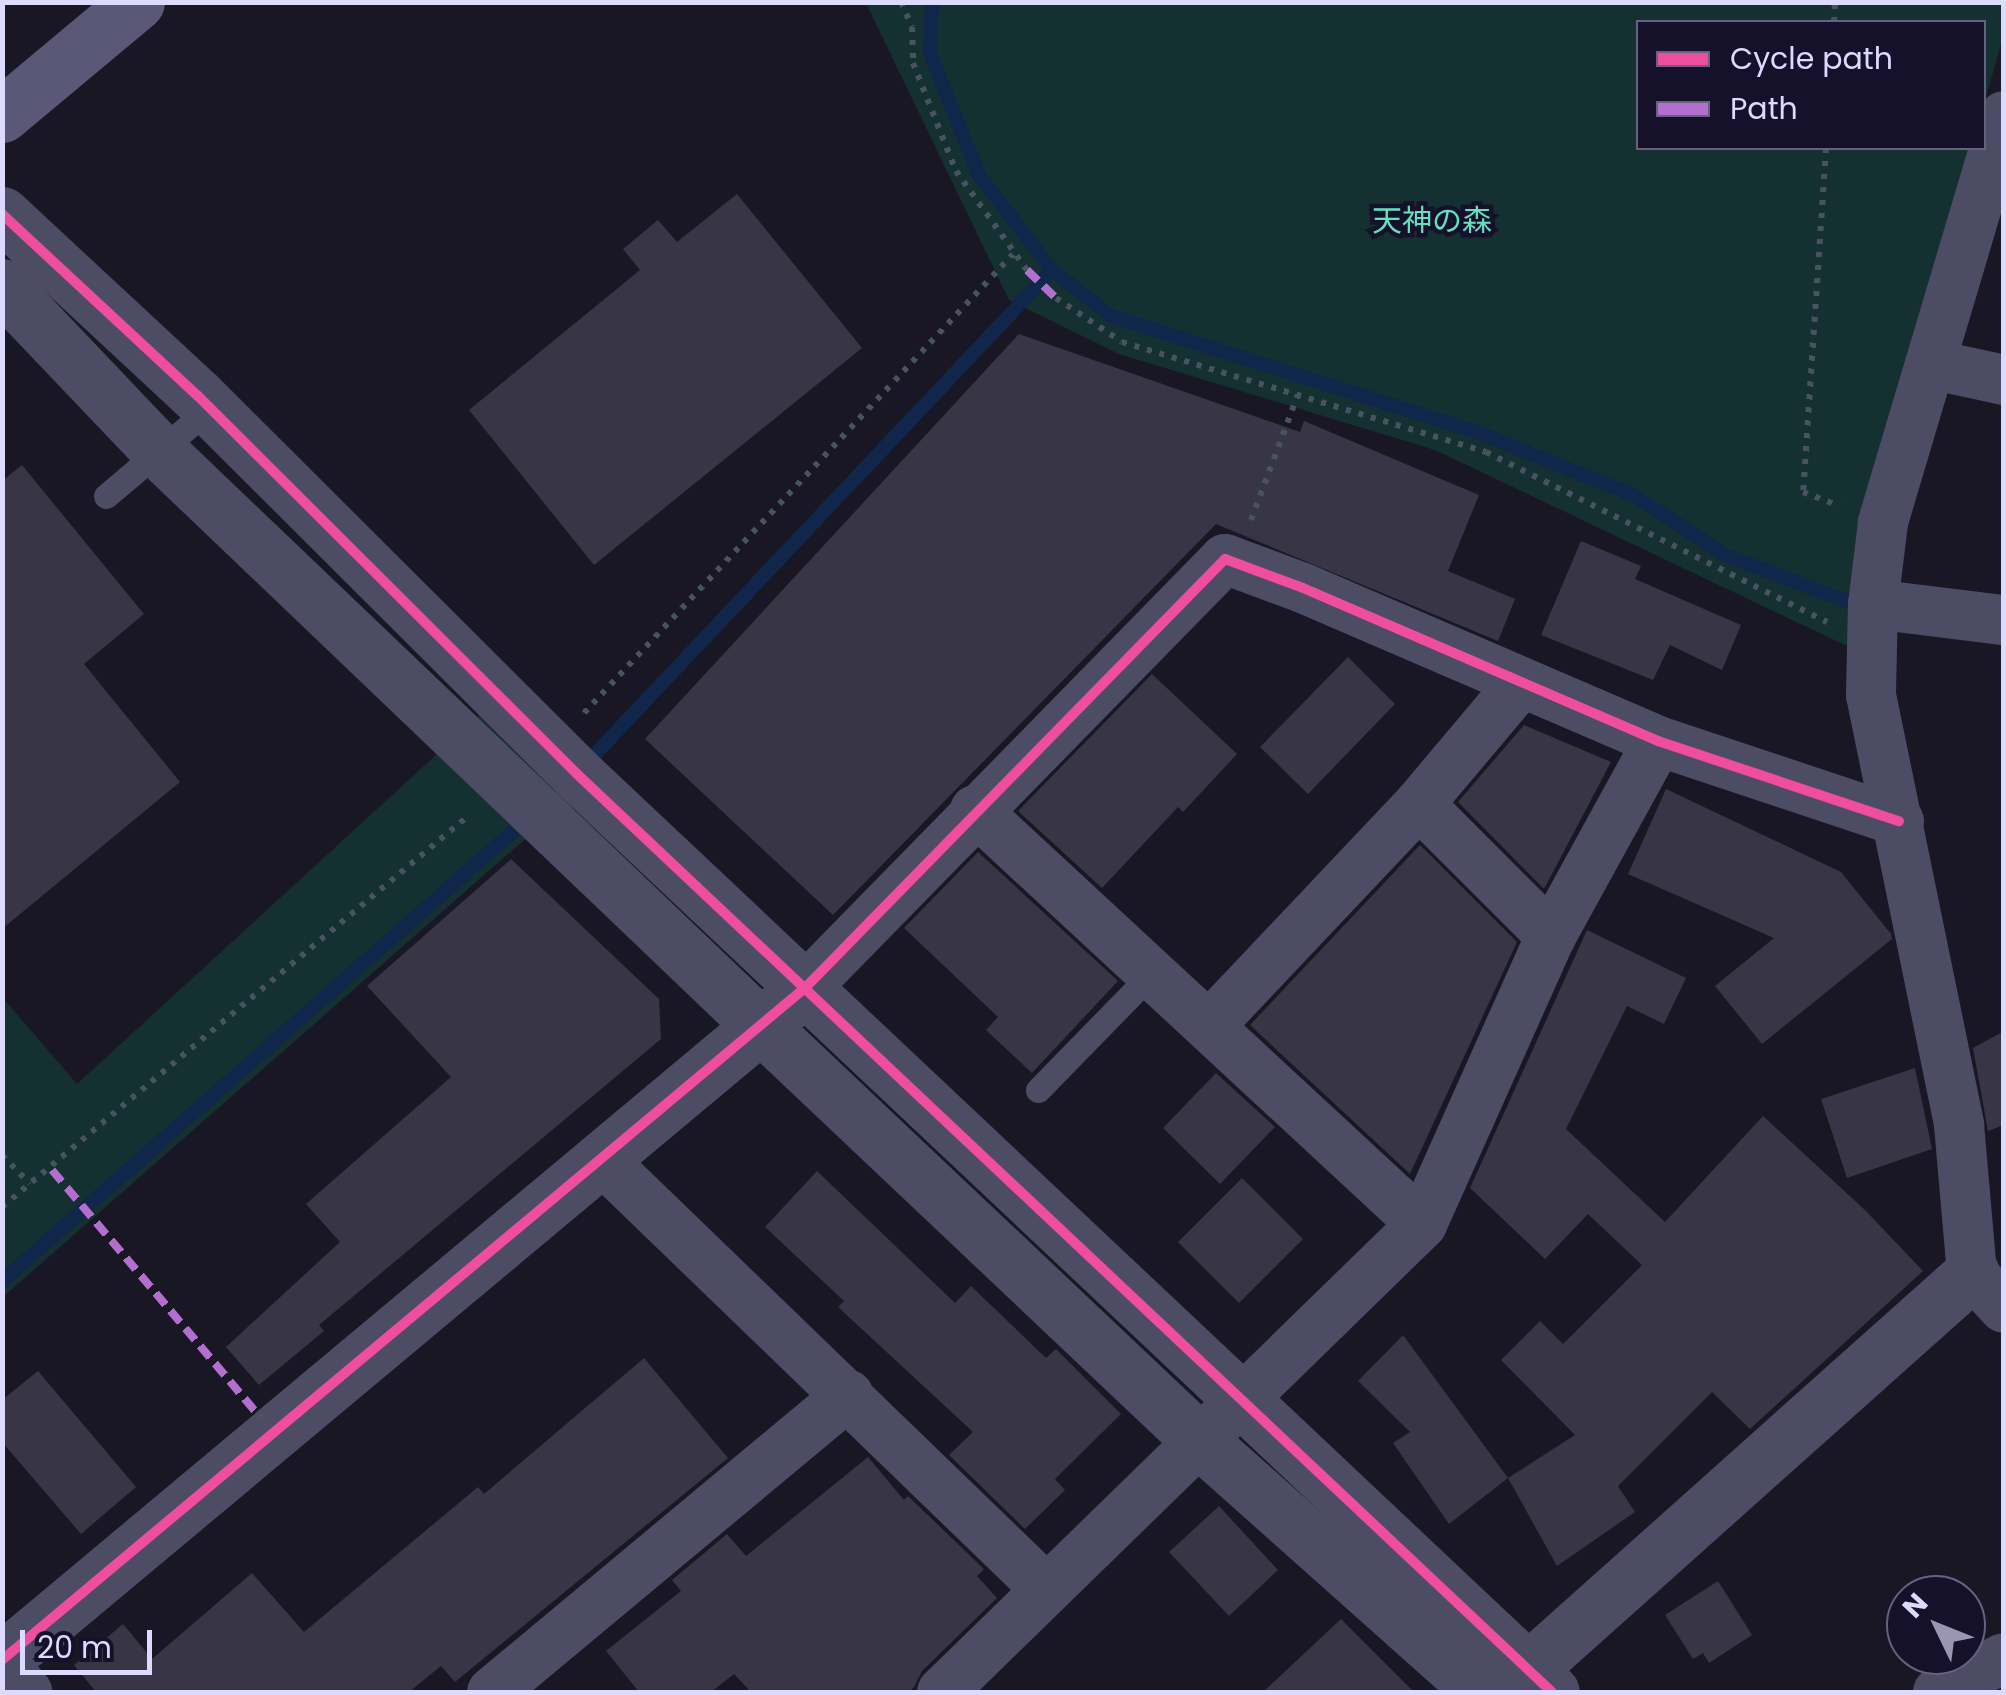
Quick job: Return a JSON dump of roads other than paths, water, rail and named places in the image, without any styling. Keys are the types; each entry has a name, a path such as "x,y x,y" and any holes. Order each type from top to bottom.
{"main road":[{"path":"2,115 137,2"}],"street":[{"path":"1516,1686 1993,1275 1958,1125 1871,695 1882,523 2004,116"},
{"path":"2,214 210,408 577,774 1240,1400 1516,1686"},
{"path":"2,286 159,450 1200,1441 1516,1686"},
{"path":"1930,364 2004,380"},
{"path":"27,1692 2,1662 806,987 974,810 1225,559 1658,740 1899,820"},
{"path":"1873,624 2004,620"},
{"path":"1211,1024 1419,804 1521,682"},
{"path":"942,1692 1422,1224 1551,936 1658,740"},
{"path":"1419,804 1551,936"},
{"path":"974,810 1211,1024 1422,1224"},
{"path":"603,1161 1046,1589"},
{"path":"492,1692 849,1396"},
{"path":"1938,1692 2004,1658"}],"lane":[{"path":"106,496 210,408"},
{"path":"1038,1090 1153,972"}],"waterway":[{"path":"932,2 930,53 979,175 1052,270 1111,316 1477,432 1633,495 1725,555 1846,601"},
{"path":"583,767 1052,270"},
{"path":"2,1281 527,819"}],"park label":[{"name":"天神の森","path":"1432,221"}]}
